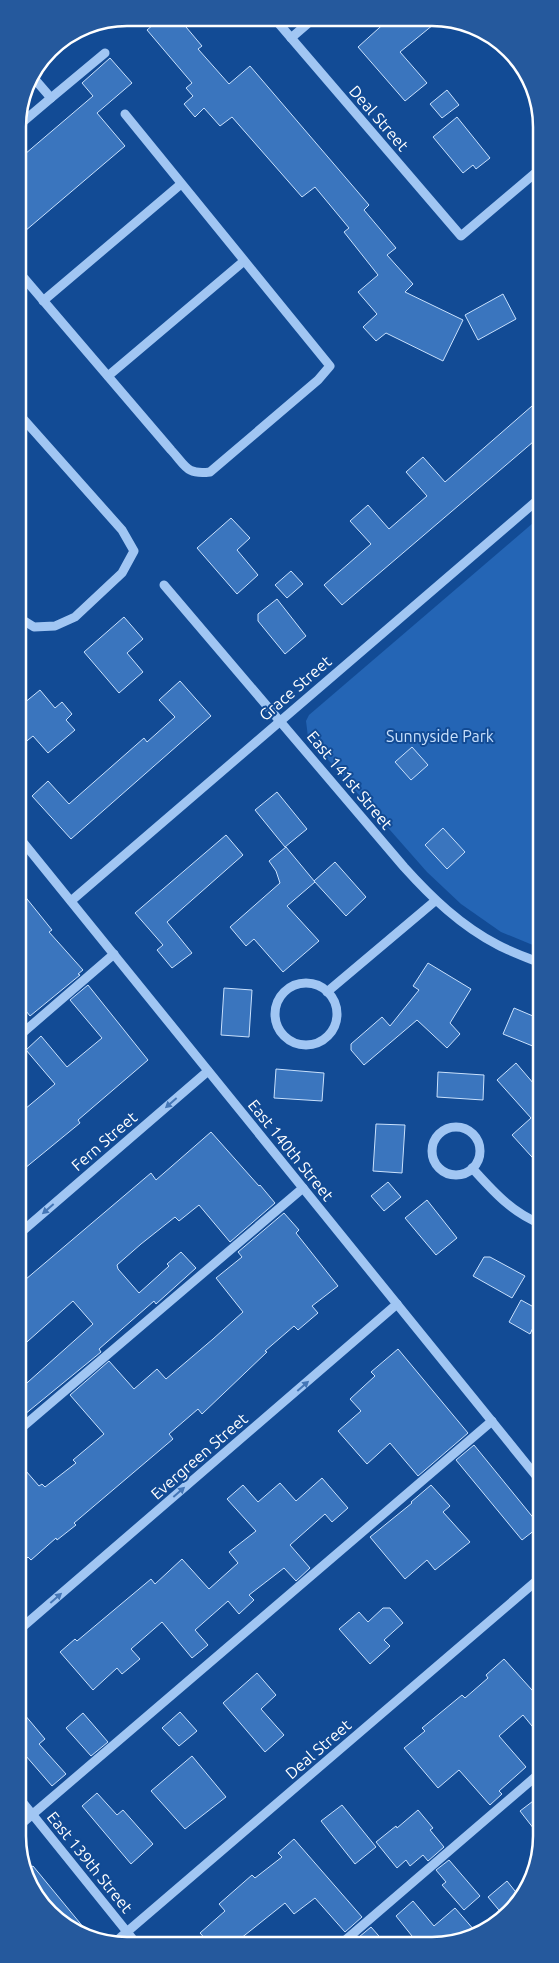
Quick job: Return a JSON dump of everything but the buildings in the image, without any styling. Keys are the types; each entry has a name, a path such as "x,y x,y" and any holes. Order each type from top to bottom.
{"street":[{"name":"Deal Street","path":"281,26 461,236 533,175"},
{"path":"291,38 305,26"},
{"path":"26,119 105,53"},
{"path":"37,82 51,98"},
{"path":"26,280 190,471 196,474 210,472 318,380 330,366 125,114"},
{"path":"44,301 181,184"},
{"path":"108,376 244,261"},
{"path":"26,422 122,530 134,551 122,573 75,617 55,626 34,627 26,622"},
{"name":"Grace Street","path":"71,901 533,504"},
{"name":"East 141st Street","path":"164,585 404,867 435,900 471,928 498,945 533,960"},
{"name":"East 140th Street","path":"26,846 533,1472"},
{"path":"327,992 435,900"},
{"path":"26,1030 114,954"},
{"path":"297,984 313,984 327,992 333,1000 337,1014 334,1028 328,1036 320,1042 311,1045 301,1045 284,1037 278,1028 275,1017 276,1006 280,997 297,984"},
{"name":"Fern Street","path":"26,1228 208,1071"},
{"path":"456,1127 471,1133 479,1146 479,1154 472,1168 459,1175 451,1175 438,1167 432,1152 433,1145 442,1132 448,1128 456,1127"},
{"path":"472,1168 507,1206 533,1221"},
{"path":"26,1424 303,1188"},
{"name":"Evergreen Street","path":"26,1624 397,1304"},
{"path":"26,1820 492,1421"},
{"name":"Deal Street","path":"122,1937 533,1584"},
{"path":"349,1937 533,1779"},
{"name":"East 139th Street","path":"26,1807 131,1937"}],"green space":[{"name":"Sunnyside Park","path":"533,523 533,945 501,932 461,904 427,872 308,737 306,721 309,715"}]}
